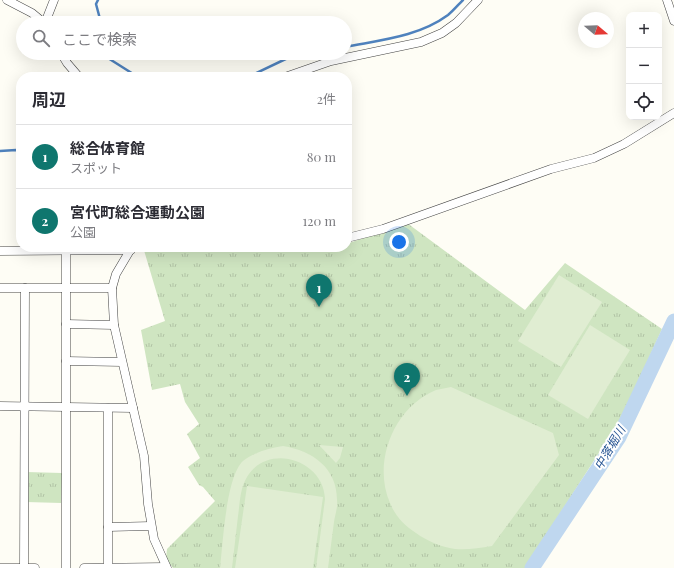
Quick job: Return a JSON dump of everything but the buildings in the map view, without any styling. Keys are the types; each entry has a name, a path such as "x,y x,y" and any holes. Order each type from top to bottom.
{"street":[{"path":"8,0 36,16"},
{"path":"48,16 54,0"},
{"path":"352,57 421,42 442,32 456,23 478,0"},
{"path":"667,0 674,21"},
{"path":"65,60 75,72"},
{"path":"299,72 336,60"},
{"path":"352,237 383,229 551,169 594,158 624,144 674,113"},
{"path":"0,251 16,251"},
{"path":"66,252 66,568"},
{"path":"84,568 166,568 154,539 148,504 144,456 114,325 112,288 116,274 129,252"},
{"path":"0,288 112,288"},
{"path":"24,568 25,288"},
{"path":"66,324 114,325"},
{"path":"66,361 122,362"},
{"path":"0,406 133,408"},
{"path":"108,408 108,568"},
{"path":"108,526 152,526"},
{"path":"0,568 34,568"}],"green space":[{"path":"407,223 525,310 565,263 662,329 622,417 525,568 173,568 166,559 167,549 215,501 203,487 199,485 188,467 200,458 187,434 199,424 185,402 180,384 152,390 141,330 165,321 144,252 352,252 352,242"},
{"path":"559,275 602,302 561,367 518,341"},
{"path":"590,325 630,350 588,419 548,395"},
{"path":"451,387 553,433 559,455 492,546 455,549 439,545 425,539 401,520 392,508 385,487 384,470 386,454 390,438 398,422 421,398 436,390"},
{"path":"319,445 343,447 340,458 336,463"},
{"path":"283,446 294,448 313,457 328,470 333,479 336,489 337,505 328,568 316,568 325,499 322,485 315,474 305,466 294,460 281,458 268,460 256,466 247,477 241,496 232,568 220,568 226,511 237,469 243,461 252,455 268,449"},
{"path":"26,472 62,473 61,503 26,502"},
{"path":"247,486 323,497 313,568 235,568"}],"waterway":[{"path":"98,0 96,4 99,16"},
{"path":"352,46 398,37 424,28 448,15 463,0"},
{"path":"111,60 130,72"},
{"path":"258,72 284,60"},
{"path":"0,151 16,150"},
{"name":"中落堀川","path":"532,568 619,437 674,321"}],"place":[{"name":"総合体育館","path":"319,307"},
{"name":"宮代町総合運動公園","path":"407,396"}]}
